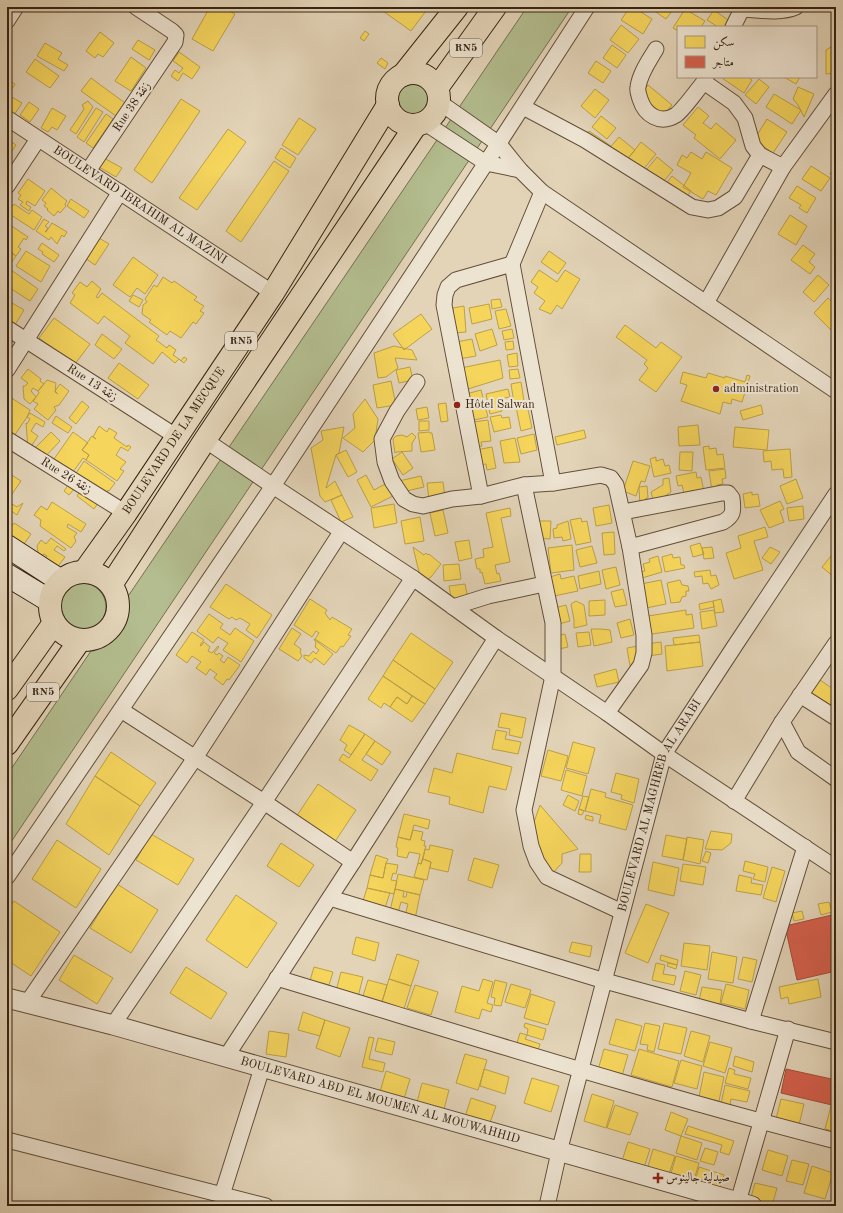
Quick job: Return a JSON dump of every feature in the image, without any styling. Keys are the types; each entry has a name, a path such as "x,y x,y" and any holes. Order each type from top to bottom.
{"main road":[{"name":"RN5","path":"388,105 387,98 392,84 403,75 457,7"},
{"name":"RN5","path":"420,124 432,118 437,110 438,95 495,7"},
{"path":"403,75 411,73 426,77 432,82 438,95"},
{"path":"388,105 395,118 401,123 408,125 420,124"},
{"name":"BOULEVARD DE LA MECQUE","path":"84,572 126,513 273,292 388,105"},
{"name":"BOULEVARD DE LA MECQUE","path":"111,585 205,440 420,124"},
{"path":"7,546 61,581"},
{"path":"84,572 94,573 111,585 116,595 118,607 116,618 110,628 102,636 91,640 80,640 61,632 51,616 50,602 52,594 61,581 68,576 84,572"},
{"path":"7,575 50,602"},
{"name":"RN5","path":"7,689 54,623"},
{"name":"RN5","path":"7,744 80,640"}],"street":[{"path":"7,21 16,7"},
{"path":"7,877 273,486 588,7"},
{"path":"732,26 741,8 787,10 796,7"},
{"name":"Rue 38 زنقة","path":"88,171 175,42 176,35 145,9"},
{"path":"656,49 641,74 637,89 641,103 646,112 657,118 665,119 675,115 705,79 734,102 745,118 752,146 760,155 783,167"},
{"path":"706,303 783,167 836,94"},
{"path":"438,95 498,144 520,170 542,192 836,390"},
{"path":"523,107 585,140 692,207 708,210 718,208 735,197 760,155"},
{"name":"BOULEVARD IBRAHIM AL MAZINI","path":"7,118 273,292"},
{"path":"420,124 486,164 520,170"},
{"path":"7,186 38,139"},
{"path":"7,370 120,192"},
{"path":"542,192 512,264 553,483"},
{"path":"481,496 444,305 445,295 448,287 456,280 512,264"},
{"name":"Rue 13 زنقة","path":"7,328 177,437"},
{"path":"417,382 397,411 382,439 385,462 392,481 404,499 413,504 423,506 452,499 481,496 524,485 553,483 602,475 611,478 616,484 630,547 644,635 644,653 642,665 607,713"},
{"name":"Rue 26 زنقة","path":"7,439 126,513"},
{"path":"205,440 412,578 664,754 836,868"},
{"path":"524,485 553,623 553,676 524,810 531,846 537,862 547,877 622,912"},
{"path":"623,512 722,493 728,493 732,498 733,512 730,518 723,522 630,547"},
{"name":"BOULEVARD AL MAGHREB AL ARABI","path":"547,1206 559,1152 664,754 836,494"},
{"path":"27,1003 195,758 341,532"},
{"path":"113,1025 264,802 412,578"},
{"path":"453,607 488,596 544,584"},
{"path":"226,1058 496,638"},
{"path":"734,800 782,722 836,643"},
{"path":"800,695 836,718"},
{"path":"121,710 264,802 353,862"},
{"path":"782,722 798,752 836,779"},
{"path":"751,1021 805,847"},
{"path":"330,898 605,981 751,1021 836,1042"},
{"path":"277,978 581,1070 762,1122 836,1141"},
{"name":"BOULEVARD ABD EL MOUMEN AL MOUWAHHID","path":"7,998 113,1025 745,1204"},
{"path":"745,1204 762,1122 788,1029"},
{"path":"222,1195 262,1068"},
{"path":"7,1140 266,1206"}],"green space":[{"path":"527,7 572,7 7,848 7,775"},
{"path":"411,83 417,83 426,87 430,99 426,111 417,115 411,115 402,111 398,102 398,96 402,87"},
{"path":"77,583 87,583 99,590 106,602 106,612 99,624 87,631 77,631 69,627 62,620 58,612 58,602 62,594 69,587"}],"building: سكن":[{"path":"210,7 222,7 235,14 213,51 192,39"},
{"path":"386,7 429,7 411,31 383,11"},
{"path":"630,7 633,7 652,19 643,34 621,20"},
{"path":"655,7 675,7 666,19 653,10"},
{"path":"685,9 705,21 702,26 677,26 677,30 673,28"},
{"path":"714,10 728,20 725,26 716,26 707,20"},
{"path":"621,25 639,39 628,53 610,40"},
{"path":"365,31 369,34 364,41 360,38"},
{"path":"100,32 114,43 103,57 98,54 95,58 86,51"},
{"path":"138,40 155,50 149,60 132,49"},
{"path":"45,43 62,53 58,59 68,65 64,71 37,56"},
{"path":"836,44 836,73 826,74 826,50"},
{"path":"612,45 626,55 617,68 603,58"},
{"path":"179,52 200,67 192,79 183,73 178,81 171,76 175,70 179,73 183,68 173,61"},
{"path":"131,57 146,68 131,91 115,81"},
{"path":"381,58 388,63 385,69 377,63"},
{"path":"35,59 59,76 50,88 26,72"},
{"path":"596,61 611,71 603,83 588,73"},
{"path":"91,78 125,103 116,116 81,91"},
{"path":"722,78 749,78 752,80 744,93"},
{"path":"786,78 799,78 796,84"},
{"path":"7,79 15,84 7,97"},
{"path":"759,79 769,87 756,104 745,95"},
{"path":"648,85 672,105 664,115 639,95"},
{"path":"798,87 814,94 804,117 793,99"},
{"path":"595,89 609,100 595,118 581,106"},
{"path":"774,94 801,110 792,124 766,107"},
{"path":"10,96 22,103 12,118 7,114 7,101"},
{"path":"181,99 200,111 152,183 134,170"},
{"path":"88,101 93,107 76,134 70,130 84,109 82,105"},
{"path":"29,102 39,109 30,122 20,115"},
{"path":"698,107 709,116 703,123 711,129 716,123 736,140 720,159 694,138 696,135 683,125"},
{"path":"52,108 66,116 57,130 52,127 48,132 41,128"},
{"path":"96,108 103,112 84,142 77,137"},
{"path":"106,114 113,119 93,148 86,143"},
{"path":"601,116 616,128 607,139 592,127"},
{"path":"299,118 316,129 298,155 282,145"},
{"path":"767,119 787,132 773,153 754,140"},
{"path":"228,129 246,142 197,210 179,198"},
{"path":"589,131 611,146 607,151 586,136"},
{"path":"619,137 635,150 619,169 603,156"},
{"path":"7,139 16,145 7,158"},
{"path":"641,142 656,154 637,177 623,165"},
{"path":"281,148 296,158 290,168 275,158"},
{"path":"691,152 702,159 706,152 732,168 716,195 708,191 703,199 683,187 691,173 677,165 682,155 687,158"},
{"path":"657,157 673,170 659,187 643,174"},
{"path":"104,158 122,168 116,177 99,167"},
{"path":"274,161 289,171 241,242 226,231"},
{"path":"836,165 836,178 830,174"},
{"path":"811,166 830,178 821,191 802,179"},
{"path":"672,176 691,191 680,204 662,189"},
{"path":"28,179 45,191 35,206 27,201 26,204 31,207 29,211 20,205 23,202 18,199 21,195 18,193"},
{"path":"797,186 816,198 807,213 799,208 801,205 789,198"},
{"path":"51,188 67,201 65,204 66,206 60,213 58,211 54,216 44,206 46,203 42,200"},
{"path":"71,199 89,211 84,218 67,206"},
{"path":"14,204 29,214 32,210 42,217 34,230 8,213"},
{"path":"790,215 807,226 796,245 778,234"},
{"path":"44,219 49,222 45,226 48,228 45,232 52,223 67,232 64,237 62,235 57,244 51,237 49,240 36,231"},
{"path":"7,224 28,237 26,240 24,238 18,247 21,249 16,256 7,250"},
{"path":"99,238 109,244 95,265 85,258"},
{"path":"42,243 59,255 54,262 42,254 43,252 38,249"},
{"path":"803,245 815,254 809,262 815,267 810,274 791,260"},
{"path":"7,249 16,256 8,267 7,266"},
{"path":"26,251 50,266 41,282 16,266"},
{"path":"549,251 566,263 558,274 541,262"},
{"path":"133,257 158,275 145,294 137,288 130,297 113,285"},
{"path":"11,270 38,289 30,301 7,286 7,276"},
{"path":"539,270 557,282 565,270 580,279 562,309 557,305 551,314 539,309 545,301 534,293 538,287 531,282"},
{"path":"818,275 829,285 814,302 803,292"},
{"path":"163,277 172,283 174,281 197,297 194,300 204,306 200,311 204,313 196,324 193,322 181,338 170,331 167,335 149,322 151,320 142,314 143,305 147,302 145,299 154,285 157,287"},
{"path":"92,281 101,289 96,297 98,298 102,293 159,336 156,340 167,348 169,345 176,350 173,355 179,359 175,363 162,352 153,364 125,343 130,336 104,316 98,324 70,303 75,295 72,293 80,282 87,287"},
{"path":"133,295 143,300 139,307 129,301"},
{"path":"828,298 836,306 836,328 832,331 814,313"},
{"path":"500,299 502,307 492,309 491,300"},
{"path":"7,300 24,310 13,328 7,324"},
{"path":"489,304 492,319 472,324 469,308"},
{"path":"464,306 466,332 455,333 453,308"},
{"path":"506,309 511,326 499,329 495,311"},
{"path":"421,314 432,329 404,350 393,334"},
{"path":"54,318 90,344 75,364 39,338"},
{"path":"625,325 656,348 661,342 682,357 656,392 639,380 648,368 644,364 647,360 616,337"},
{"path":"492,329 497,345 480,351 475,334"},
{"path":"512,329 514,338 504,340 502,331"},
{"path":"102,334 122,349 114,359 95,345"},
{"path":"472,339 476,356 459,359 456,342"},
{"path":"513,341 514,349 506,350 505,342"},
{"path":"394,346 412,350 417,360 395,358 398,368 386,377 378,378 374,353"},
{"path":"517,353 518,366 509,367 507,355"},
{"path":"184,357 187,359 184,363 181,361"},
{"path":"500,360 503,378 465,390 461,368"},
{"path":"119,363 149,385 138,399 108,378"},
{"path":"410,367 413,380 399,383 396,370"},
{"path":"28,369 41,379 40,381 44,384 38,391 33,388 31,391 36,397 30,404 24,399 23,386 28,383 21,378"},
{"path":"518,369 520,378 510,379 509,370"},
{"name":"administration","path":"683,372 706,378 708,373 745,382 747,375 750,376 742,402 732,399 731,404 723,402 720,414 681,401 687,385 680,383"},
{"path":"47,380 56,383 55,391 60,384 69,391 59,405 54,407 56,410 48,420 34,409 38,404 33,401 39,393 38,391"},
{"path":"391,381 396,405 377,408 373,385"},
{"path":"521,382 524,401 514,403 511,384"},
{"path":"508,389 510,397 504,398 506,404 500,406 502,411 490,414 486,394"},
{"path":"481,390 488,417 474,420 466,394"},
{"path":"7,395 30,410 12,439 7,435"},
{"path":"365,399 378,419 375,440 363,452 343,438 355,428 353,414"},
{"path":"82,401 89,407 76,424 69,418"},
{"path":"446,403 448,421 441,422 438,404"},
{"path":"527,405 532,428 521,431 516,407"},
{"path":"761,405 763,414 743,420 740,411"},
{"path":"427,407 429,418 418,420 416,409"},
{"path":"30,413 45,422 43,427 36,423 31,431 38,436 30,448 28,448 26,423 27,424 30,419 27,417"},
{"path":"501,415 502,418 509,417 511,428 494,432 490,417"},
{"path":"56,416 72,427 68,433 52,423"},
{"path":"488,420 491,441 481,442 482,446 476,447 473,422"},
{"path":"419,421 429,421 429,430 419,431"},
{"path":"698,425 700,445 679,446 678,427"},
{"path":"99,426 107,432 109,428 117,433 114,438 127,447 128,445 131,447 128,451 121,447 116,455 126,462 120,469 124,471 117,481 86,460 89,455 82,450 92,436 93,437"},
{"path":"344,427 339,453 336,455 326,488 335,481 342,495 325,502 320,496 311,448 323,440 321,431"},
{"path":"735,427 769,430 767,450 733,447"},
{"path":"584,430 586,438 557,445 555,437"},
{"path":"51,432 60,441 42,460 32,451"},
{"path":"73,432 88,443 82,450 89,455 86,460 83,458 73,472 54,459"},
{"path":"412,433 416,437 412,443 412,451 395,453 393,439 396,436 402,435 407,437"},
{"path":"418,433 432,433 435,450 421,452"},
{"path":"534,434 537,450 521,454 517,438"},
{"path":"515,438 520,462 504,463 500,441"},
{"path":"709,446 709,449 716,448 717,455 723,454 725,468 706,470 703,447"},
{"path":"492,447 496,468 487,470 486,464 478,465 476,450"},
{"path":"790,449 792,477 784,478 783,469 772,470 771,461 764,462 763,451"},
{"path":"346,450 357,472 348,477 336,455"},
{"path":"402,452 413,468 403,475 392,459"},
{"path":"680,452 693,452 692,471 679,470"},
{"path":"656,457 656,461 663,459 665,466 669,465 671,473 654,477 650,459"},
{"path":"84,461 115,483 103,498 73,478"},
{"path":"633,461 650,466 645,482 641,481 636,496 623,491"},
{"path":"7,464 11,466 7,472"},
{"path":"725,469 726,478 722,479 723,484 717,485 717,490 712,491 709,471"},
{"path":"696,472 697,478 701,477 704,492 692,491 684,493 682,485 678,486 676,476"},
{"path":"10,474 21,481 10,497 7,495 7,478"},
{"path":"366,475 374,490 387,483 393,496 371,507 357,480"},
{"path":"421,476 424,487 402,492 399,481"},
{"path":"669,478 671,492 654,503 651,492 663,485 663,479"},
{"path":"796,479 803,498 787,504 780,486"},
{"path":"443,482 445,498 429,500 427,483"},
{"path":"69,484 75,488 69,495 64,491"},
{"path":"647,486 647,506 640,506 639,487"},
{"path":"83,487 100,500 94,509 77,496"},
{"path":"752,492 752,495 758,494 760,506 745,508 743,494"},
{"path":"342,495 353,517 341,522 331,500"},
{"path":"7,501 17,507 23,503 17,515 11,511 7,513"},
{"path":"780,501 784,509 780,511 784,522 769,528 760,510"},
{"path":"52,502 86,524 81,532 68,524 67,527 77,533 74,537 76,541 71,548 40,526 41,520 34,515 41,506 47,510"},
{"path":"394,504 397,523 374,528 371,508"},
{"path":"609,505 612,523 596,526 593,508"},
{"path":"803,506 804,519 789,521 787,508"},
{"path":"510,508 511,516 501,518 510,562 495,565 497,574 499,573 501,581 485,584 482,572 480,573 480,569 477,569 475,559 484,557 483,549 493,547 486,513"},
{"path":"443,510 448,533 435,536 430,513"},
{"path":"420,517 424,541 405,544 401,521"},
{"path":"581,518 582,522 587,521 591,542 576,545 570,520"},
{"path":"536,521 551,521 550,539 536,538"},
{"path":"568,521 571,539 563,541 562,537 554,538 553,529 557,528 557,525"},
{"path":"14,523 31,534 20,550 7,541 7,533"},
{"path":"765,527 768,537 754,541 763,570 734,579 726,553 741,548 738,536"},
{"path":"614,532 615,554 604,555 602,533"},
{"path":"51,538 66,549 64,551 57,546 54,550 65,557 53,573 43,561 47,556 44,554 39,558 37,546 41,540 46,544"},
{"path":"469,540 472,558 459,561 455,542"},
{"path":"700,543 704,554 693,557 690,546"},
{"path":"572,545 574,570 551,573 548,548"},
{"path":"592,546 597,563 580,567 576,550"},
{"path":"413,547 424,555 426,553 428,555 429,554 441,564 431,577 425,581 418,576 419,572"},
{"path":"712,547 714,558 704,559 702,548"},
{"path":"770,547 780,552 771,564 762,558"},
{"path":"836,550 836,579 822,567"},
{"path":"672,554 673,558 680,557 681,565 684,565 685,568 665,572 662,557"},
{"path":"658,556 662,572 642,578 640,572 645,571 643,564 650,562 649,559"},
{"path":"459,564 461,579 444,581 443,565"},
{"path":"616,567 620,585 606,589 602,570"},
{"path":"710,570 711,576 716,575 719,585 711,589 708,583 703,584 702,576 695,577 694,572"},
{"path":"599,571 601,584 580,589 578,576"},
{"path":"560,574 561,579 574,576 578,591 554,596 550,577"},
{"path":"661,580 666,604 641,609 636,585"},
{"path":"680,580 682,585 688,586 689,591 686,591 686,596 682,597 680,602 671,603 667,583"},
{"path":"226,584 272,615 257,638 246,630 250,624 240,618 236,620 232,617 229,619 210,607"},
{"path":"465,584 468,599 452,602 449,586"},
{"path":"623,589 627,605 615,607 611,592"},
{"path":"310,599 327,610 325,613 330,620 332,617 352,629 348,635 351,636 343,647 341,646 336,653 315,639 319,633 316,631 312,637 294,625"},
{"path":"721,599 724,612 715,613 713,601"},
{"path":"605,600 605,615 589,616 589,601"},
{"path":"576,601 584,605 587,625 574,628 571,604"},
{"path":"713,601 714,607 700,610 699,604"},
{"path":"566,605 570,621 555,625 551,609"},
{"path":"686,610 686,615 692,614 694,628 645,635 642,617"},
{"path":"714,610 717,626 702,629 700,612"},
{"path":"209,614 223,624 220,628 230,635 235,628 254,641 241,662 223,650 228,643 218,637 213,643 197,631"},
{"path":"630,619 634,635 621,638 617,623"},
{"path":"292,628 301,634 294,644 301,649 300,652 302,656 298,661 279,649"},
{"path":"591,629 610,630 612,642 594,646"},
{"path":"192,632 204,640 200,645 201,646 204,642 210,647 208,651 212,653 218,646 219,647 214,653 217,655 219,653 223,656 220,660 224,663 228,657 240,665 229,680 227,679 223,685 214,678 217,674 210,669 206,675 196,668 201,662 192,656 187,663 176,655"},
{"path":"589,632 591,645 578,647 576,633"},
{"path":"411,633 453,662 435,689 393,660"},
{"path":"565,634 568,647 559,649 556,636"},
{"path":"699,635 700,642 674,645 673,638"},
{"path":"314,639 333,654 324,665 315,658 311,663 304,658 304,655 309,656 313,651 316,654 319,650 315,647 316,643"},
{"path":"661,642 662,654 648,656 646,644"},
{"path":"700,642 703,666 667,671 665,646"},
{"path":"638,646 641,664 630,666 627,648"},
{"path":"393,660 435,689 425,704 383,676"},
{"path":"616,669 619,682 597,687 594,675"},
{"path":"383,676 412,696 407,704 397,697 390,707 384,703 381,708 368,699"},
{"path":"820,680 836,691 836,706 832,713 808,697"},
{"path":"412,696 425,704 412,722 390,707 397,697 407,704"},
{"path":"501,713 526,718 522,738 509,735 510,729 498,727"},
{"path":"349,725 365,734 351,755 344,750 347,745 340,740"},
{"path":"496,730 507,732 505,739 521,742 518,754 492,749"},
{"path":"365,734 375,741 362,760 378,770 371,781 339,760 343,754 349,758"},
{"path":"375,741 391,752 382,765 366,754"},
{"path":"573,742 595,748 588,774 566,768"},
{"path":"548,750 568,756 561,781 541,776"},
{"path":"111,752 156,783 140,806 95,776"},
{"path":"457,753 512,767 506,790 489,786 483,813 449,804 450,797 428,792 434,768 452,773"},
{"path":"566,770 587,776 582,796 561,790"},
{"path":"616,773 639,779 634,803 621,799 622,795 611,792"},
{"path":"95,776 140,806 109,855 66,824"},
{"path":"318,784 356,810 334,843 296,817"},
{"path":"591,789 606,793 605,797 633,805 626,830 599,823 601,815 585,811"},
{"path":"568,795 579,801 575,811 563,805"},
{"path":"583,796 589,797 585,811 579,809"},
{"path":"540,805 578,849 562,854 562,863 550,876 545,870 533,825"},
{"path":"579,809 584,811 582,815 578,814"},
{"path":"404,814 430,820 428,829 414,825 410,840 398,837"},
{"path":"586,815 593,817 593,821 585,819"},
{"path":"413,830 423,832 421,840 425,841 424,846 426,846 421,864 418,863 420,854 409,852 407,858 397,856 398,848 396,847 398,837 410,840"},
{"path":"711,831 732,834 731,843 722,850 705,849"},
{"path":"151,834 194,859 178,885 136,860"},
{"path":"666,835 687,839 683,860 662,856"},
{"path":"687,837 704,840 700,864 683,860"},
{"path":"57,840 101,869 76,908 32,879"},
{"path":"281,843 314,865 299,887 267,866"},
{"path":"430,845 453,850 448,872 430,868 431,862 423,859 425,849 429,850"},
{"path":"706,851 711,853 708,863 702,861"},
{"path":"580,854 591,854 591,872 579,872"},
{"path":"376,855 388,859 383,878 370,875"},
{"path":"474,858 499,865 492,888 468,880"},
{"path":"423,859 431,862 427,880 414,877 418,863 421,864"},
{"path":"745,861 768,867 765,882 753,879 755,874 743,871"},
{"path":"653,862 679,868 674,896 648,890"},
{"path":"386,863 398,865 396,874 393,873 391,880 397,881 394,894 367,888 370,875 383,878"},
{"path":"683,864 706,867 703,885 680,881"},
{"path":"772,867 785,871 776,902 763,898"},
{"path":"398,874 424,880 420,895 395,889"},
{"path":"739,875 752,878 751,883 763,885 761,895 736,891"},
{"path":"117,884 158,910 131,953 90,928"},
{"path":"367,888 390,893 385,908 363,901"},
{"path":"395,889 404,891 403,897 406,897 407,892 420,895 415,919 405,916 408,904 401,902 398,913 390,911"},
{"path":"236,895 277,923 247,968 206,940"},
{"path":"14,901 60,932 31,976 7,960 7,911"},
{"path":"829,902 832,912 821,915 818,904"},
{"path":"646,904 669,913 648,963 625,953"},
{"path":"802,911 804,919 794,921 792,913"},
{"path":"356,937 379,943 375,961 352,954"},
{"path":"572,942 592,946 590,957 569,952"},
{"path":"684,943 710,946 707,970 681,966"},
{"path":"712,952 737,957 733,983 708,979"},
{"path":"397,954 419,961 411,986 389,979"},
{"path":"74,955 113,978 97,1004 59,980"},
{"path":"661,955 678,960 677,965 660,960"},
{"path":"743,957 757,960 752,982 738,979"},
{"path":"656,963 665,965 663,974 676,976 674,985 652,980"},
{"path":"668,963 677,965 676,969 667,966"},
{"path":"186,967 227,993 211,1019 170,993"},
{"path":"314,967 333,972 329,985 322,983 319,987 309,984"},
{"path":"685,971 701,975 696,995 680,991"},
{"path":"341,972 363,977 358,997 336,991"},
{"path":"389,979 411,986 404,1009 382,1002"},
{"path":"483,979 493,982 487,1003 493,1005 491,1012 482,1009 479,1019 455,1012 462,986 479,991"},
{"path":"818,979 821,997 789,1004 788,997 781,999 779,987"},
{"path":"368,980 387,985 382,1002 363,996"},
{"path":"495,980 507,983 501,1006 494,1005 495,998 491,997"},
{"path":"511,984 531,990 525,1008 505,1002"},
{"path":"726,984 749,990 745,1009 721,1003"},
{"path":"415,985 438,992 431,1015 407,1008"},
{"path":"702,987 722,990 720,1004 699,1001"},
{"path":"531,994 555,1002 548,1025 524,1018"},
{"path":"303,1012 325,1020 320,1036 298,1030"},
{"path":"616,1019 642,1026 635,1051 609,1044"},
{"path":"325,1020 350,1028 340,1057 316,1048"},
{"path":"525,1023 546,1029 543,1040 527,1035 528,1029 524,1027"},
{"path":"645,1023 660,1026 654,1052 647,1050 648,1045 640,1044"},
{"path":"664,1023 687,1028 681,1054 658,1049"},
{"path":"269,1031 289,1034 286,1057 266,1054"},
{"path":"691,1031 710,1036 703,1062 684,1056"},
{"path":"520,1033 527,1035 525,1039 540,1044 537,1053 516,1046"},
{"path":"369,1037 374,1038 369,1059 385,1063 383,1072 362,1067"},
{"path":"378,1038 395,1042 392,1055 375,1051"},
{"path":"710,1042 732,1048 725,1073 703,1066"},
{"path":"604,1049 628,1055 622,1076 598,1070"},
{"path":"639,1049 679,1061 672,1087 631,1075"},
{"path":"465,1054 487,1060 478,1090 456,1083"},
{"path":"735,1056 754,1062 752,1072 733,1066"},
{"path":"681,1060 702,1066 697,1089 674,1083"},
{"path":"729,1068 735,1070 734,1074 751,1078 748,1089 725,1083"},
{"path":"484,1069 509,1077 505,1094 480,1086"},
{"path":"386,1071 410,1079 403,1102 379,1095"},
{"path":"704,1072 724,1077 719,1101 699,1097"},
{"path":"532,1078 559,1086 551,1112 524,1103"},
{"path":"422,1083 449,1090 443,1113 416,1106"},
{"path":"725,1085 750,1091 747,1102 731,1099 730,1106 721,1104"},
{"path":"592,1094 614,1101 606,1128 584,1121"},
{"path":"471,1098 496,1106 488,1128 464,1120"},
{"path":"781,1099 804,1104 798,1129 775,1123"},
{"path":"615,1105 638,1113 630,1135 607,1128"},
{"path":"831,1106 836,1108 836,1132 825,1129"},
{"path":"671,1112 688,1119 681,1136 665,1130"},
{"path":"688,1126 734,1141 729,1155 720,1152 722,1145 685,1134"},
{"path":"681,1136 702,1143 697,1160 676,1153"},
{"path":"628,1142 650,1149 643,1171 621,1164"},
{"path":"705,1148 718,1152 714,1165 700,1161"},
{"path":"653,1149 675,1156 667,1180 646,1174"},
{"path":"768,1150 788,1156 782,1176 762,1170"},
{"path":"676,1156 699,1163 692,1187 669,1180"},
{"path":"792,1160 809,1164 803,1185 786,1181"},
{"path":"812,1166 833,1173 825,1199 804,1193"},
{"path":"699,1167 724,1175 718,1194 706,1190 708,1182 696,1178"},
{"path":"755,1183 777,1188 772,1206 750,1201"}],"building: متاجر":[{"path":"836,914 836,971 797,980 785,926"},
{"path":"786,1069 836,1080 832,1105 781,1093"}],"place":[{"name":"administration","path":"716,389"},
{"name":"Hôtel Salwan","path":"457,405"},
{"name":"صيدلية جالينوس","path":"658,1178"}]}
